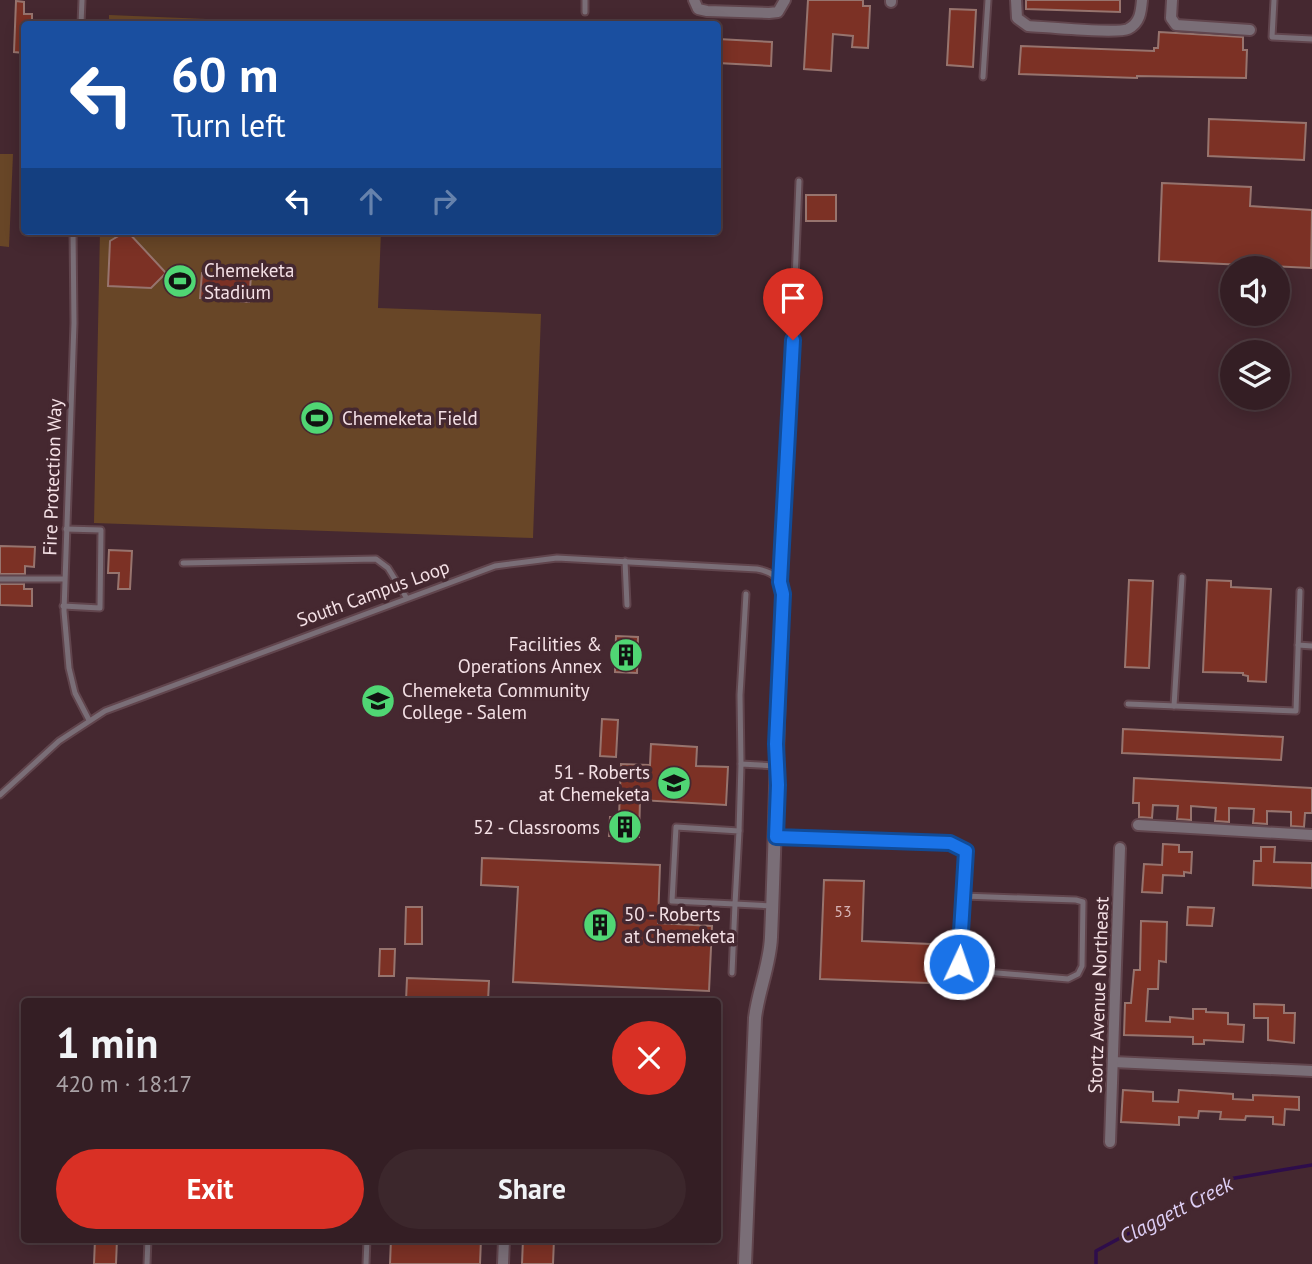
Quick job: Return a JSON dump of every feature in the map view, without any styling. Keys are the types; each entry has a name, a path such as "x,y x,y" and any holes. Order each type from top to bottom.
{"street":[{"path":"694,0 698,9 707,11 769,13 778,12 785,0"},
{"path":"1016,0 1017,18 1028,26 1124,30 1137,21 1142,0"},
{"path":"1172,0 1171,18 1176,25 1250,30"},
{"path":"745,1264 755,1018 759,990 770,954 778,785 776,766 781,588"},
{"path":"1138,825 1312,835"},
{"name":"Stortz Avenue Northeast","path":"1110,1142 1120,848"},
{"path":"1113,1062 1312,1071"},
{"path":"503,1264 504,1243"}],"lane":[{"path":"82,0 82,21"},
{"path":"585,0 585,12"},
{"path":"983,77 988,0"},
{"path":"1274,0 1272,37 1312,39"},
{"path":"781,588 799,181"},
{"name":"Fire Protection Way","path":"73,235 74,310 64,607 69,668 75,693 89,720"},
{"path":"64,607 100,608 101,530 66,529"},
{"name":"South Campus Loop","path":"0,795 59,741 105,711 495,566 541,558 757,569 769,571 781,588"},
{"path":"183,563 376,559 388,568 406,597"},
{"path":"625,561 627,605"},
{"path":"1174,706 1182,577"},
{"path":"0,579 64,579"},
{"path":"1128,704 1296,711 1300,591"},
{"path":"732,973 741,764 740,695 746,594"},
{"path":"1298,645 1312,646"},
{"path":"741,764 776,766"},
{"path":"739,831 676,827 672,901 772,906"},
{"path":"776,837 950,843 966,851 963,896 959,964 962,970 1068,979 1078,974 1082,966 1083,902 963,896"},
{"path":"147,1264 148,1243"},
{"path":"366,1264 367,1243"}],"shaded area":[{"path":"109,15 257,21 109,21"},
{"path":"0,154 13,154 9,247 0,246"},
{"name":"Chemeketa Field","path":"100,235 381,235 378,308 541,314 533,538 94,523"}],"building":[{"path":"808,0 863,0 863,6 870,6 868,48 852,47 853,36 833,34 831,71 804,69"},
{"path":"1026,0 1120,0 1120,12 1026,9"},
{"path":"16,1 24,2 24,14 32,14 32,21 21,21 21,53 14,52"},
{"path":"950,9 976,10 973,67 947,65"},
{"path":"1159,32 1243,37 1243,50 1247,50 1246,78 1019,74 1021,46 1154,51 1154,48 1158,48"},
{"path":"721,39 772,42 771,66 721,63"},
{"path":"1209,119 1306,123 1304,160 1208,156"},
{"path":"1162,183 1251,187 1250,206 1312,210 1311,268 1290,267 1290,256 1220,256 1220,264 1159,261"},
{"path":"806,195 836,195 836,221 806,221"},
{"path":"120,235 131,235 166,273 151,288 108,286 110,241"},
{"path":"202,273 251,276 249,302 200,298"},
{"path":"0,546 35,547 34,567 25,566 25,574 0,574"},
{"path":"109,550 132,551 130,589 118,589 119,573 108,573"},
{"path":"1129,580 1153,581 1149,668 1125,667"},
{"path":"1207,580 1231,581 1231,587 1271,589 1266,682 1248,681 1248,676 1243,673 1203,672"},
{"path":"0,584 24,584 24,589 32,589 32,606 0,605"},
{"name":"Facilities & Operations Annex","path":"616,636 638,637 637,673 615,672"},
{"path":"602,719 618,720 616,757 600,756"},
{"path":"1123,729 1283,737 1281,760 1122,753"},
{"name":"51 - Roberts at Chemeketa","path":"651,744 697,747 696,766 728,767 726,805 640,800 639,837 609,836 610,817 619,817 621,764 650,765"},
{"path":"1134,778 1312,788 1312,813 1305,813 1304,827 1291,826 1291,812 1267,811 1267,824 1253,823 1254,809 1229,808 1229,822 1215,821 1216,808 1191,806 1191,820 1177,819 1178,806 1153,805 1152,818 1139,817 1139,803 1133,803"},
{"path":"1163,844 1179,845 1179,852 1192,852 1191,873 1184,872 1184,876 1163,875 1162,893 1142,892 1144,864 1162,865"},
{"path":"1261,847 1275,847 1274,862 1312,863 1312,888 1253,885 1254,861 1261,861"},
{"name":"50 - Roberts at Chemeketa","path":"482,858 660,865 658,923 712,926 709,991 513,982 518,887 481,885"},
{"path":"824,880 864,881 862,941 930,944 928,983 820,979"},
{"path":"406,907 422,907 422,944 405,944"},
{"path":"1188,907 1214,908 1212,926 1187,925"},
{"path":"1141,921 1167,922 1166,962 1159,961 1158,989 1148,989 1146,1021 1170,1022 1170,1017 1193,1019 1193,1009 1228,1013 1228,1024 1244,1025 1243,1042 1204,1040 1204,1044 1193,1044 1193,1037 1124,1035 1125,1003 1131,1003 1134,970 1140,970"},
{"path":"380,949 395,949 394,976 379,976"},
{"path":"407,978 489,981 488,998 406,998"},
{"path":"1254,1004 1284,1005 1284,1013 1295,1013 1294,1043 1268,1040 1268,1018 1254,1018"},
{"path":"1123,1090 1153,1092 1153,1101 1178,1102 1179,1090 1233,1094 1233,1099 1253,1100 1253,1095 1299,1097 1299,1110 1285,1109 1284,1125 1273,1124 1273,1117 1220,1119 1221,1112 1199,1111 1198,1118 1179,1117 1179,1125 1121,1122"},
{"path":"95,1243 117,1243 116,1264 94,1264"},
{"path":"391,1243 481,1243 480,1264 390,1264"},
{"path":"523,1243 554,1243 553,1264 522,1264"}],"waterway":[{"name":"Claggett Creek","path":"1096,1264 1096,1251 1229,1179 1312,1165"}],"place":[{"name":"Chemeketa Stadium","path":"180,281"},
{"name":"Chemeketa Field","path":"317,418"},
{"name":"Facilities & Operations Annex","path":"626,655"},
{"name":"Chemeketa Community College - Salem","path":"378,701"},
{"name":"51 - Roberts at Chemeketa","path":"674,783"},
{"name":"52 - Classrooms","path":"625,827"},
{"name":"50 - Roberts at Chemeketa","path":"600,925"}],"route":[{"path":"793,340 780,582 783,594 775,758 778,785 776,837 950,843 966,851 959,964"}]}
